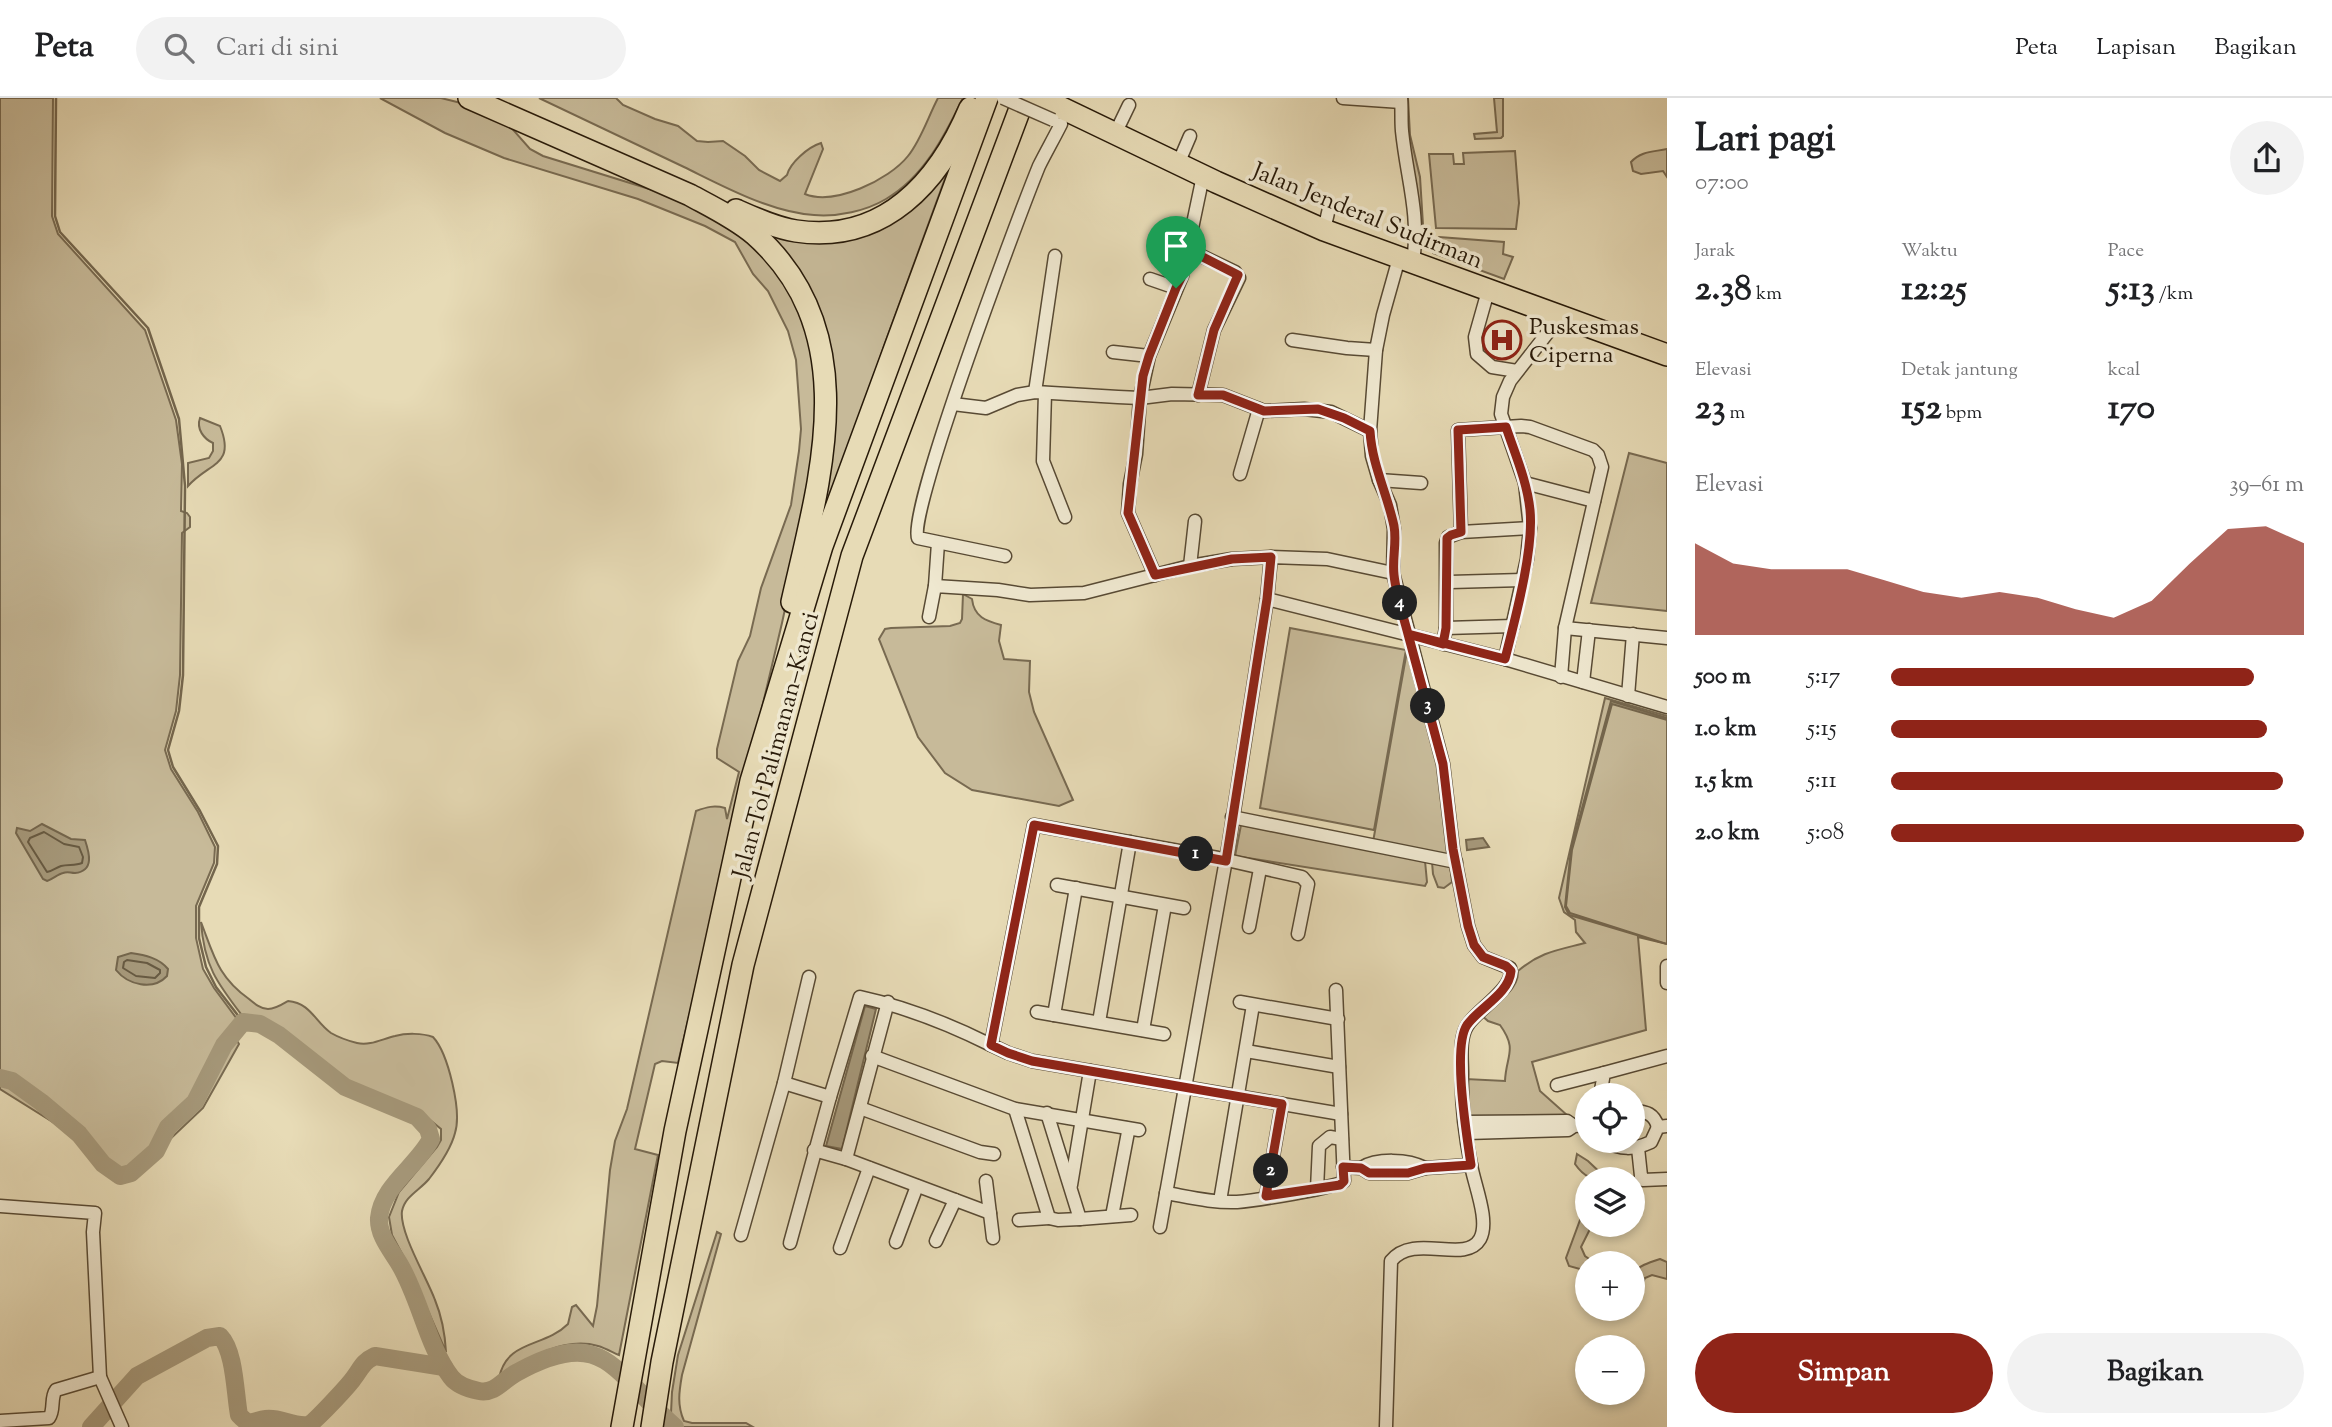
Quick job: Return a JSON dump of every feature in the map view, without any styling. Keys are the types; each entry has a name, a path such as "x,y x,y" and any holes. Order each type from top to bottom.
{"highway":[{"path":"468,98 656,180 724,213 754,234 778,260 798,288 813,320 823,357 826,383 827,408 822,464 751,781"},
{"path":"499,98 757,219 796,231 826,232 853,230 887,216 905,204 940,163 962,126 974,98"},
{"name":"Jalan Tol Palimanan–Kanci","path":"622,1426 675,1131 751,781 822,546 987,98"},
{"name":"Jalan Tol Palimanan–Kanci","path":"652,1427 662,1362 744,965 852,555 1024,98"},
{"name":"Jalan Jenderal Sudirman","path":"1057,109 1083,118 1324,230 1664,353"}],"street":[{"path":"1003,98 1057,109 1040,164 976,334 917,521 916,536 1006,556"},
{"path":"1343,98 1401,100 1402,132 1416,229 1406,261 1383,315 1376,350 1370,431 1372,456 1390,505 1394,529 1393,573 1443,764 1455,862 1468,926 1474,945 1483,957 1506,966 1511,971 1506,985 1468,1024 1462,1049 1461,1092 1471,1165 1482,1208 1483,1229 1480,1239 1473,1246 1457,1250 1413,1247 1396,1254 1391,1261 1386,1427"},
{"path":"1115,134 1129,105"},
{"path":"1178,164 1190,135"},
{"path":"1155,575 1128,513 1140,398 1149,356 1182,276 1203,176"},
{"path":"1324,230 1329,204"},
{"path":"1189,250 1235,272 1239,278 1214,330 1198,395"},
{"path":"1055,256 1040,392 1043,461 1065,517"},
{"path":"1150,279 1176,288"},
{"path":"1488,290 1475,337 1477,354 1492,367 1517,371"},
{"path":"1505,659 1530,528 1525,483 1502,414 1503,397 1505,388 1517,371 1560,317"},
{"path":"1292,340 1376,350"},
{"path":"1113,352 1149,356"},
{"path":"953,404 986,408 1017,395 1040,392 1140,398 1172,394 1223,395 1259,409 1275,412 1318,409 1370,431"},
{"path":"1240,474 1259,409"},
{"path":"1461,532 1458,430 1530,427 1593,450 1598,455 1602,467 1565,628 1561,677"},
{"path":"1379,480 1421,483"},
{"path":"1525,483 1594,500"},
{"path":"1189,566 1195,521"},
{"path":"1443,644 1446,628 1447,538 1461,532 1530,528"},
{"path":"929,617 935,586 938,543"},
{"path":"935,586 1048,595 1084,593 1189,566 1232,559 1271,557 1327,559 1393,573"},
{"path":"1160,1227 1226,861 1267,599 1271,557"},
{"path":"1450,582 1522,580"},
{"path":"1267,599 1505,659 1667,707"},
{"path":"1446,628 1513,626"},
{"path":"1565,628 1667,638"},
{"path":"1583,682 1589,630"},
{"path":"1628,696 1633,634"},
{"path":"1232,817 1455,862"},
{"path":"991,1045 1034,825 1303,877 1307,880 1298,933"},
{"path":"1099,1022 1130,842"},
{"path":"1249,928 1261,869"},
{"path":"1056,885 1184,908"},
{"path":"1054,1015 1076,888"},
{"path":"1143,1030 1164,905"},
{"path":"1667,966 1667,984"},
{"path":"741,1235 784,1083 809,977"},
{"path":"1166,1193 1237,1202 1340,1185 1344,1181 1336,990"},
{"path":"790,1243 814,1150 860,997 885,1001 940,1020 1008,1053 1032,1061 1341,1114"},
{"path":"846,1159 885,1001"},
{"path":"1240,1003 1338,1019"},
{"path":"1220,1201 1254,1005"},
{"path":"1037,1012 1164,1034"},
{"path":"1246,1051 1339,1067"},
{"path":"872,1056 1015,1109 1133,1129 1128,1132 1112,1216"},
{"path":"1557,1085 1667,1056"},
{"path":"1071,1186 1090,1071"},
{"path":"1602,1083 1604,1073"},
{"path":"784,1083 830,1097"},
{"path":"1266,1196 1282,1104"},
{"path":"860,1108 980,1152 994,1154"},
{"path":"1015,1109 1049,1218"},
{"path":"1645,1112 1662,1127 1651,1142 1645,1145"},
{"path":"1047,1113 1080,1219"},
{"path":"1466,1128 1567,1130 1575,1128"},
{"path":"1054,1133 1080,1135"},
{"path":"1317,1189 1319,1146 1330,1137 1342,1139"},
{"path":"814,1150 846,1159 990,1213"},
{"path":"1639,1153 1643,1180 1667,1179"},
{"path":"1343,1167 1361,1168 1369,1173 1471,1165"},
{"path":"840,1248 869,1168"},
{"path":"986,1181 993,1238"},
{"path":"896,1242 917,1186"},
{"path":"936,1241 955,1200"},
{"path":"0,1206 95,1213 93,1232 100,1377 121,1422"},
{"path":"1019,1220 1131,1215"},
{"path":"0,1421 49,1418 56,1390 100,1377"}],"shaded area":[{"path":"0,98 53,98 52,216 58,234 145,330 176,420 182,464 181,511 190,517 190,527 182,533 180,675 176,711 165,750 171,769 198,812 215,847 214,863 196,906 196,938 203,969 237,1019 231,1031 239,1044 203,1108 125,1182 75,1136 0,1089"},
{"path":"380,98 441,98 461,103 508,124 530,149 543,156 672,196 736,231 778,270 806,319 821,404 804,521 782,623 678,1063 662,1061 655,1064 635,1149 658,1155 619,1355 598,1346 572,1344 533,1357 499,1378 503,1365 510,1356 527,1345 558,1332 568,1324 572,1307 576,1305 593,1326 615,1141 627,1109 696,811 710,807 725,808 727,819 739,772 717,758 717,749 738,661 750,636 761,588 791,505 801,429 796,360 788,331 768,291 753,274 735,242 705,226 638,199 504,158 445,133"},
{"path":"539,98 616,98 623,105 678,126 697,141 723,141 745,156 759,170 780,181 800,156 821,143 823,149 805,194 831,197 875,182 888,174 913,150 938,98 963,98 932,154 912,179 899,190 861,210 823,215 797,213 747,197"},
{"path":"1405,98 1408,98 1410,135 1420,177 1424,241 1419,240 1416,182 1408,147"},
{"path":"1494,98 1503,98 1503,136 1475,139 1474,134 1497,132"},
{"path":"1667,149 1667,177 1663,171 1641,174 1633,171 1631,162 1639,156"},
{"path":"1515,151 1519,203 1516,229 1436,228 1429,154 1453,154 1454,164 1464,164 1463,153"},
{"path":"943,171 947,173 885,343 815,551 828,356 743,218 841,238"},
{"path":"1439,237 1504,242 1503,254 1513,257 1504,279 1433,253 1434,241"},
{"path":"200,418 220,426 225,449 218,462 188,486 188,463 209,458 213,451 213,443 200,430"},
{"path":"1629,453 1667,463 1667,611 1591,603"},
{"path":"963,594 972,599 978,614 1001,625 999,641 1004,659 1030,661 1029,692 1034,712 1073,800 1059,806 972,790 945,773 918,737 879,639 885,629 950,626 960,623"},
{"path":"1290,628 1406,650 1374,830 1260,808"},
{"path":"1407,651 1437,760 1449,857 1373,842"},
{"path":"1605,698 1667,716 1667,944 1638,937 1646,1030 1532,1062 1540,1091 1567,1115 1468,1119 1466,1079 1505,1081 1510,1053 1509,1041 1500,1025 1488,1021 1480,1014 1510,991 1518,971 1526,965 1550,952 1585,943 1576,932 1575,920 1564,912 1559,898"},
{"path":"1241,825 1425,861 1427,882 1425,886 1235,856"},
{"path":"1432,862 1450,865 1452,882 1444,888 1438,887"},
{"path":"201,922 224,974 239,991 260,1007 271,1009 288,1001 296,1002 331,1033 357,1043 371,1043 414,1034 433,1037 439,1045 455,1097 455,1133 441,1163 406,1201 402,1220 409,1243 440,1313 446,1352 392,1235 389,1217 399,1192 437,1147 441,1140 441,1129 425,1116 385,1101 349,1083 300,1049 274,1026 260,1019 244,1018 209,963"},
{"path":"1577,1154 1594,1167 1578,1167 1575,1164"},
{"path":"717,1232 721,1234 682,1375 679,1404 684,1421 746,1423 753,1427 682,1427 671,1413 678,1355"},
{"path":"1575,1234 1575,1237 1586,1237 1581,1247 1583,1251 1575,1251 1575,1268 1569,1266 1566,1258"},
{"path":"1660,1259 1667,1262 1667,1279 1652,1275 1645,1278 1645,1264"}],"water":[{"path":"1611,701 1667,720 1612,704 1572,850 1566,906 1570,913 1667,944 1569,915 1565,907 1571,849"},
{"path":"42,824 71,839 85,840 89,860 86,869 75,873 66,872 47,881 43,879 16,833 17,828 30,831"},
{"path":"1483,838 1489,847 1467,850 1466,840"},
{"path":"131,953 160,962 168,969 167,976 148,985 127,979 116,970 118,957"},
{"path":"865,1006 876,1009 842,1149 826,1146"}],"waterway":[{"path":"56,98 55,216 60,232 148,328 179,419 185,486 183,675 179,711 168,750 173,767 218,846 217,864 199,907 199,938 206,967 216,987 243,1022"},
{"path":"0,1078 12,1081 41,1102 79,1134 103,1164 120,1176 131,1173 156,1151 168,1127 195,1102 224,1045 243,1022 260,1024 279,1035 345,1087 417,1117 428,1129 431,1139 386,1196 379,1225 386,1243 407,1278 436,1352 454,1380 471,1389 485,1391 546,1359 570,1353 590,1354 606,1361 622,1373 675,1427"},
{"path":"91,1427 137,1376 207,1338 220,1336 225,1343 232,1362 239,1415 249,1422 276,1419 308,1425 350,1383 364,1363 375,1356 444,1367"}],"place":[{"name":"Puskesmas Ciperna","path":"1502,340"}],"route":[{"path":"1176,288 1143,376 1128,513 1155,575 1232,559 1271,557 1267,599 1226,861 1034,825 991,1045 1032,1061 1282,1104 1266,1196 1340,1185 1344,1181 1343,1167 1361,1168 1369,1173 1416,1173 1425,1168 1471,1165 1461,1092 1463,1036 1468,1024 1506,985 1511,971 1506,966 1489,961 1478,952 1468,926 1453,849 1443,764 1408,634 1443,644 1446,628 1446,543 1451,535 1461,532 1458,430 1506,427 1525,483 1530,510 1527,559 1505,659 1443,644 1408,634 1393,573 1395,542 1390,505 1372,456 1370,431 1331,412 1318,409 1264,411 1223,395 1198,395 1214,330 1238,275 1189,250 1176,288"}]}
